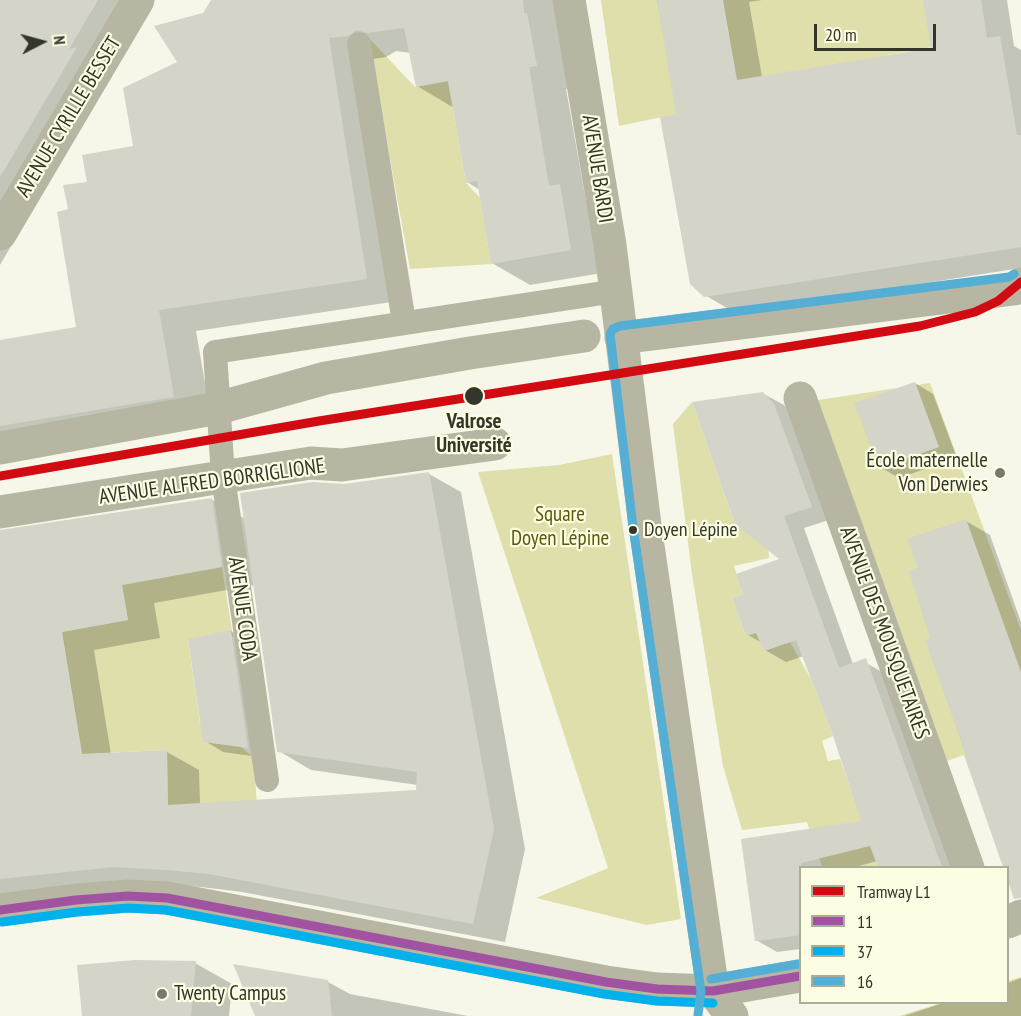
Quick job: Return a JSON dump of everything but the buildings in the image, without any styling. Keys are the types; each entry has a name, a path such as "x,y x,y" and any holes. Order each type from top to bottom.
{"street":[{"name":"AVENUE CYRILLE BESSET","path":"0,234 138,0"},
{"name":"AVENUE BARDI","path":"569,0 616,291 645,525 718,1008"},
{"path":"621,338 1014,289 1021,284"},
{"path":"0,448 219,423 326,378 584,336"},
{"name":"AVENUE DES MOUSQUETAIRES","path":"800,398 968,866"},
{"name":"AVENUE ALFRED BORRIGLIONE","path":"0,512 311,464 342,465 495,444"},
{"path":"0,910 97,898 128,896 167,898 606,982 657,989 718,1008 799,977"}],"lane":[{"path":"359,44 404,322 616,291"},
{"name":"AVENUE CODA","path":"267,780 223,477 215,352 404,322"}],"green space":[{"path":"601,0 930,0 939,46 887,55 794,94 619,126"},
{"path":"368,37 415,87 448,81 466,183 480,198 491,264 410,269"},
{"path":"930,383 1021,630 1021,735 944,762 812,401"},
{"path":"692,402 735,524 742,529 767,521 769,558 734,566 743,594 732,598 746,636 756,633 764,651 790,642 811,679 833,736 822,741 828,761 840,759 878,866 822,866 807,822 742,830 723,766 692,574 673,424"},
{"name":"Square Doyen Lépine","path":"612,454 681,919 647,925 536,898 608,868 478,472 559,465"},
{"path":"222,567 233,637 215,641 213,634 188,640 200,723 213,723 254,758 257,808 168,805 167,750 82,754 62,632 128,620 122,585"},
{"path":"1021,977 1021,1016 899,1016 938,1004 1009,1004 1009,981"}],"tram line":[{"name":"L1","path":"0,476 319,421 920,326 975,312 998,301 1021,282"}],"transit line":[{"name":"16","path":"698,1015 701,991 633,527 610,334 613,329 620,326 1009,277 1014,274"},
{"name":"11","path":"0,910 128,896 167,898 606,982 657,989 713,991 799,976"},
{"name":"37","path":"2,922 128,908 166,910 604,994 657,1001 713,1003"},
{"name":"16","path":"711,979 798,964"}],"place":[{"name":"Valrose Université","path":"474,396"},
{"name":"École maternelle Von Derwies","path":"1000,473"},
{"name":"Doyen Lépine","path":"633,530"},
{"name":"Twenty Campus","path":"162,994"}]}
